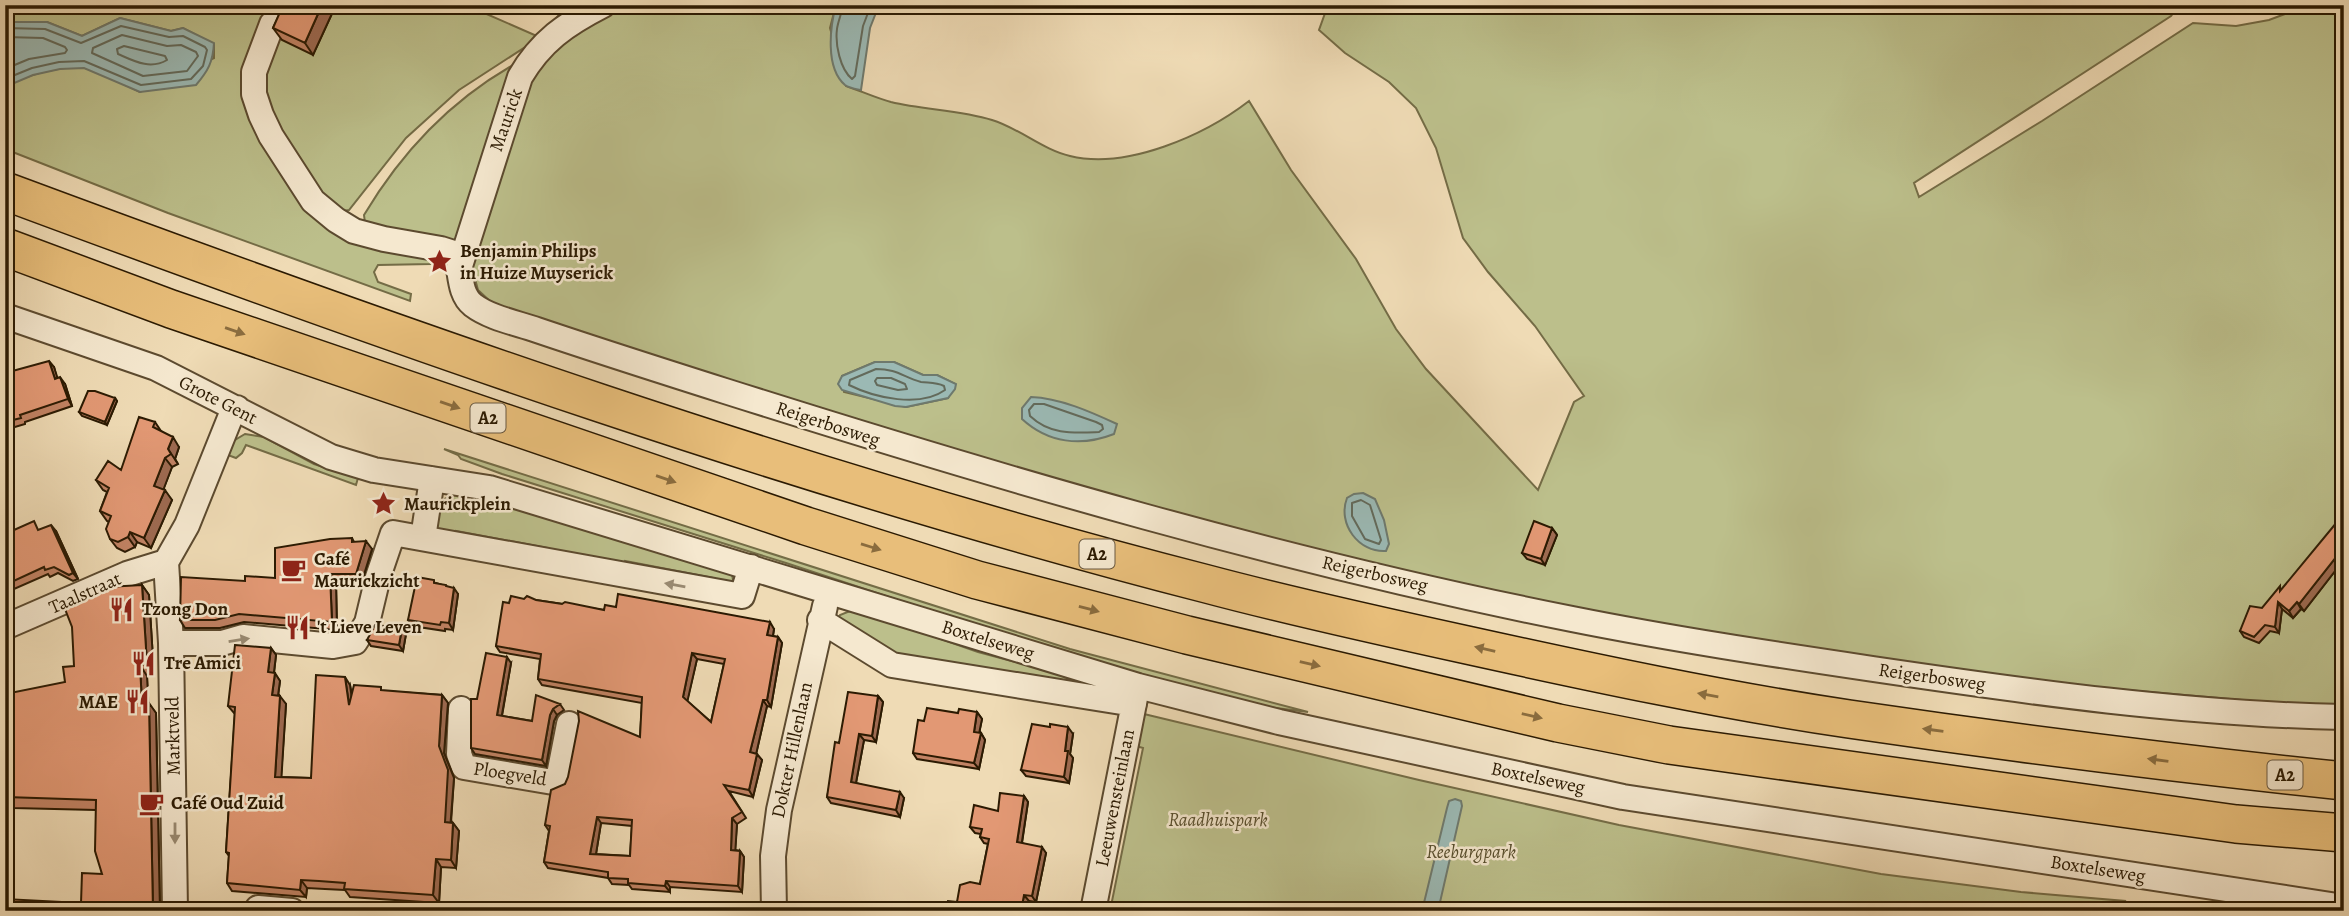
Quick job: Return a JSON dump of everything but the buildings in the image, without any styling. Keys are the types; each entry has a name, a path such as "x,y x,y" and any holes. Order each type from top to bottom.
{"highway":[{"name":"A2","path":"5,191 268,289 573,395 827,476 995,526 1208,584 1565,667 1846,718 2226,769 2344,781"},
{"name":"A2","path":"5,247 171,309 806,526 977,580 1187,635 1558,723 1669,745 2236,824 2344,833"},
{"name":"A2","path":"5,261 171,309"},
{"name":"A2","path":"2226,769 2344,760"},
{"name":"A2","path":"2236,824 2344,850"}],"street":[{"name":"Maurick","path":"461,263 520,77 533,55 549,39 603,5"},
{"path":"272,24 254,72 254,94 271,136 313,201 355,232 441,248 461,263"},
{"name":"Reigerbosweg","path":"461,263 463,292 473,304 489,313 914,450 1085,499 1346,568 1573,619 1769,653 1989,686 2184,707 2344,717"},
{"name":"Grote Gent","path":"5,316 156,369 331,457 374,470 432,479"},
{"path":"166,562 187,525 230,418 237,408"},
{"path":"423,538 432,479"},
{"name":"Boxtelseweg","path":"432,479 489,488 829,592 850,596 1136,695"},
{"path":"172,643 222,643 243,637 333,646 355,642 367,623 393,534 742,596 751,567"},
{"name":"Taalstraat","path":"5,627 127,574 166,562"},
{"name":"Marktveld","path":"166,562 172,643 175,911"},
{"name":"Dokter Hillenlaan","path":"774,911 773,856 779,810 820,620 829,592"},
{"name":"Boxtelseweg","path":"820,620 892,665 1136,695 1279,722 1623,797 2344,907"},
{"name":"Leeuwensteinlaan","path":"1093,911 1136,695"},
{"name":"Ploegveld","path":"461,709 459,754 464,767 553,782 558,780 569,724"},
{"path":"258,908 292,911"}],"green space":[{"path":"5,5 461,5 539,37 568,5 590,5 459,90 406,138 349,210 338,212 433,252 431,264 378,265 374,272 378,282 411,294 410,301 168,213 5,149 5,87 33,75 76,67 98,72 140,92 214,58 214,44 183,28 171,31 120,18 82,36 47,22 5,22"},
{"path":"614,5 836,5 830,28 846,86 891,102 992,120 1060,153 1092,159 1140,154 1164,146 1210,126 1249,101 1291,170 1356,259 1396,329 1426,369 1538,490 1574,402 1584,396 1535,326 1488,272 1463,238 1436,148 1416,108 1389,82 1345,53 1319,30 1328,5 2179,5 2171,16 1914,183 1919,197 2193,23 2236,26 2269,20 2309,5 2344,5 2344,709 1989,678 1747,642 1446,584 1047,480 592,339 492,303 478,290 471,264 532,74 564,38","holes":["875,362 894,362 923,375 937,375 955,384 948,398 906,407 844,392 842,376"]},
{"path":"513,65 464,236 454,243 365,223 364,215 378,192 429,130 468,95"},
{"path":"245,434 264,437 314,464 358,478 356,485 246,445 236,458 225,454 230,443"},
{"path":"444,449 1070,649 1308,712 1268,707 1074,658 786,563 502,474 461,459"},
{"path":"456,494 521,509 732,574 733,580 715,584 714,578 625,561 623,567 547,553 548,548 456,531 455,536 435,530 438,505"},
{"path":"850,611 864,612 978,652 1110,687 895,657 837,620 840,615"},
{"path":"1144,714 1619,825 1881,874 2021,892 2125,901 2122,911 1238,911 1210,905 1208,911 1110,911 1143,748 1136,746"}],"water":[{"path":"836,5 879,5 870,28 861,90 845,85 834,68 831,35"},
{"path":"120,18 171,31 183,28 214,43 211,61 204,75 196,85 140,92 84,68 60,69 33,75 5,87 5,22 47,22 82,36"},
{"path":"875,362 894,362 923,375 937,375 956,384 955,389 948,398 906,407 842,390 838,384 842,376"},
{"path":"1031,397 1064,403 1107,419 1117,424 1114,434 1089,441 1054,438 1022,419 1022,408"},
{"path":"1363,493 1375,499 1384,520 1389,544 1386,551 1367,547 1359,542 1348,527 1345,518 1347,498"},
{"path":"1449,801 1461,801 1462,806 1438,911 1422,911"}],"place":[{"name":"Benjamin Philips in Huize Muyserick","path":"440,262"},
{"name":"Maurickplein","path":"384,504"},
{"name":"Café Maurickzicht","path":"294,570"},
{"name":"Tzong Don","path":"122,609"},
{"name":"'t Lieve Leven","path":"297,627"},
{"name":"Tre Amici","path":"144,663"},
{"name":"MAE","path":"138,702"},
{"name":"Café Oud Zuid","path":"151,803"}],"park label":[{"name":"Raadhuispark","path":"1218,820"},
{"name":"Reeburgpark","path":"1471,852"}]}
